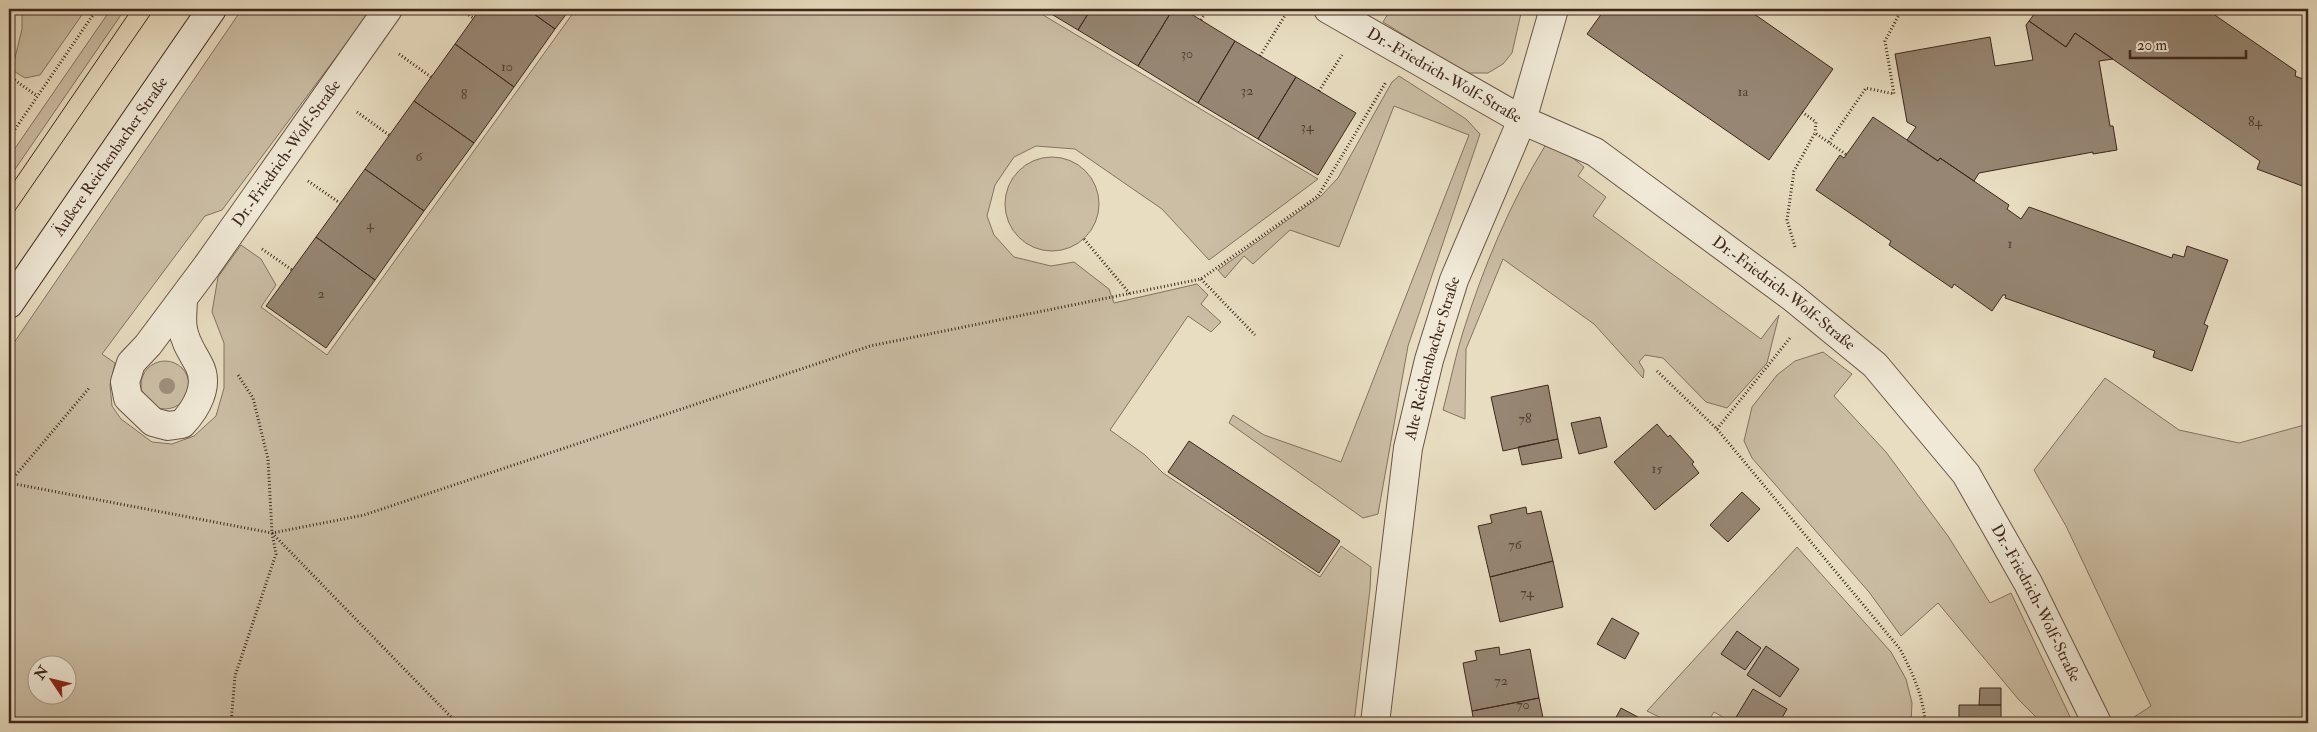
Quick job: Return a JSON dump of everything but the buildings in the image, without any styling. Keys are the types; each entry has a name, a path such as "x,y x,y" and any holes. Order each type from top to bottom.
{"street":[{"name":"Äußere Reichenbacher Straße","path":"9,304 212,9"},
{"name":"Dr.-Friedrich-Wolf-Straße","path":"183,298 388,9"},
{"name":"Dr.-Friedrich-Wolf-Straße","path":"1328,9 1522,120 1595,152 1810,312 1874,365 1966,474 2028,584 2097,723"},
{"name":"Alte Reichenbacher Straße","path":"1375,723 1408,448 1429,360 1454,280 1522,120 1554,9"}],"path":[{"path":"9,138 97,9"},
{"path":"460,9 473,18"},
{"path":"1201,20 1208,9"},
{"path":"1260,56 1289,9"},
{"path":"1829,142 1866,88 1894,94 1885,41 1902,9"},
{"path":"1319,91 1359,26"},
{"path":"9,486 10,483 272,533 364,515 870,346 1201,280 1318,196 1386,82 1408,55"},
{"path":"9,76 37,96"},
{"path":"1795,247 1787,220 1794,171 1815,132 1816,122 1802,112"},
{"path":"1815,132 1847,155"},
{"path":"1084,239 1130,294"},
{"path":"1201,280 1255,335"},
{"path":"1717,429 1810,312"},
{"path":"1657,371 1717,429 1900,649 1916,679 1924,704 1925,723"},
{"path":"231,723 235,676 276,554 272,533 268,459 264,442"},
{"path":"272,533 455,723"}],"shaded area":[{"path":"22,9 86,9 40,75 25,78 12,70 22,29"},
{"path":"111,9 125,9 9,178 9,157"},
{"path":"242,9 372,9 222,210 205,216 102,354 115,363 110,385 112,406 121,419 152,442 172,444 194,436 216,416 224,388 224,343 212,312 218,277 241,245 261,259 276,285 261,307 327,355 576,9 1033,9 1318,179 1209,260 1162,209 1075,149 1036,146 1014,157 995,185 987,216 994,235 1014,257 1051,266 1074,262 1109,289 1114,303 1197,284 1208,295 1201,304 1221,322 1211,332 1188,316 1110,430 1145,455 1163,473 1320,577 1341,546 1371,567 1354,723 9,723 9,350"},
{"path":"1391,9 1522,9 1512,53 1503,64 1488,73 1465,73 1383,22"},
{"path":"1399,76 1466,119 1480,134 1408,346 1378,514 1363,518 1229,423 1233,415 1264,435 1341,462 1469,135 1394,106 1339,247 1290,230 1253,264 1244,256 1225,278 1218,270 1321,196 1338,178 1392,82"},
{"path":"1545,146 1558,146 1584,167 1578,176 1606,197 1593,216 1761,339 1779,315 1767,363 1727,408 1706,402 1663,358 1645,355 1639,362 1644,370 1643,378 1594,324 1503,259 1466,349 1465,419 1443,410 1457,351 1479,284 1498,236 1520,190"},
{"path":"1052,157 1070,161 1085,171 1095,186 1099,204 1095,222 1085,237 1070,247 1052,251 1034,247 1019,237 1009,222 1005,204 1009,186 1019,171 1034,161"},
{"path":"1823,352 1852,374 1834,396 1886,452 1948,536 1990,603 2011,593 2073,723 2042,723 2019,700 1938,603 1901,636 1869,592 1752,458 1744,441 1752,407 1777,375 1795,361"},
{"path":"165,361 174,363 182,368 187,376 189,385 187,394 182,402 174,407 165,409 156,407 148,402 143,394 141,385 143,376 148,368 156,363"},
{"path":"2105,378 2179,430 2239,443 2308,424 2308,723 2130,723 2128,721 2151,706 2066,526 2034,470"},
{"path":"1797,547 1891,652 1906,679 1912,703 1911,723 1733,723 1714,712 1707,723 1671,723 1647,711"}],"tram line":[{"path":"9,189 132,9"},
{"path":"9,219 154,9"}]}
